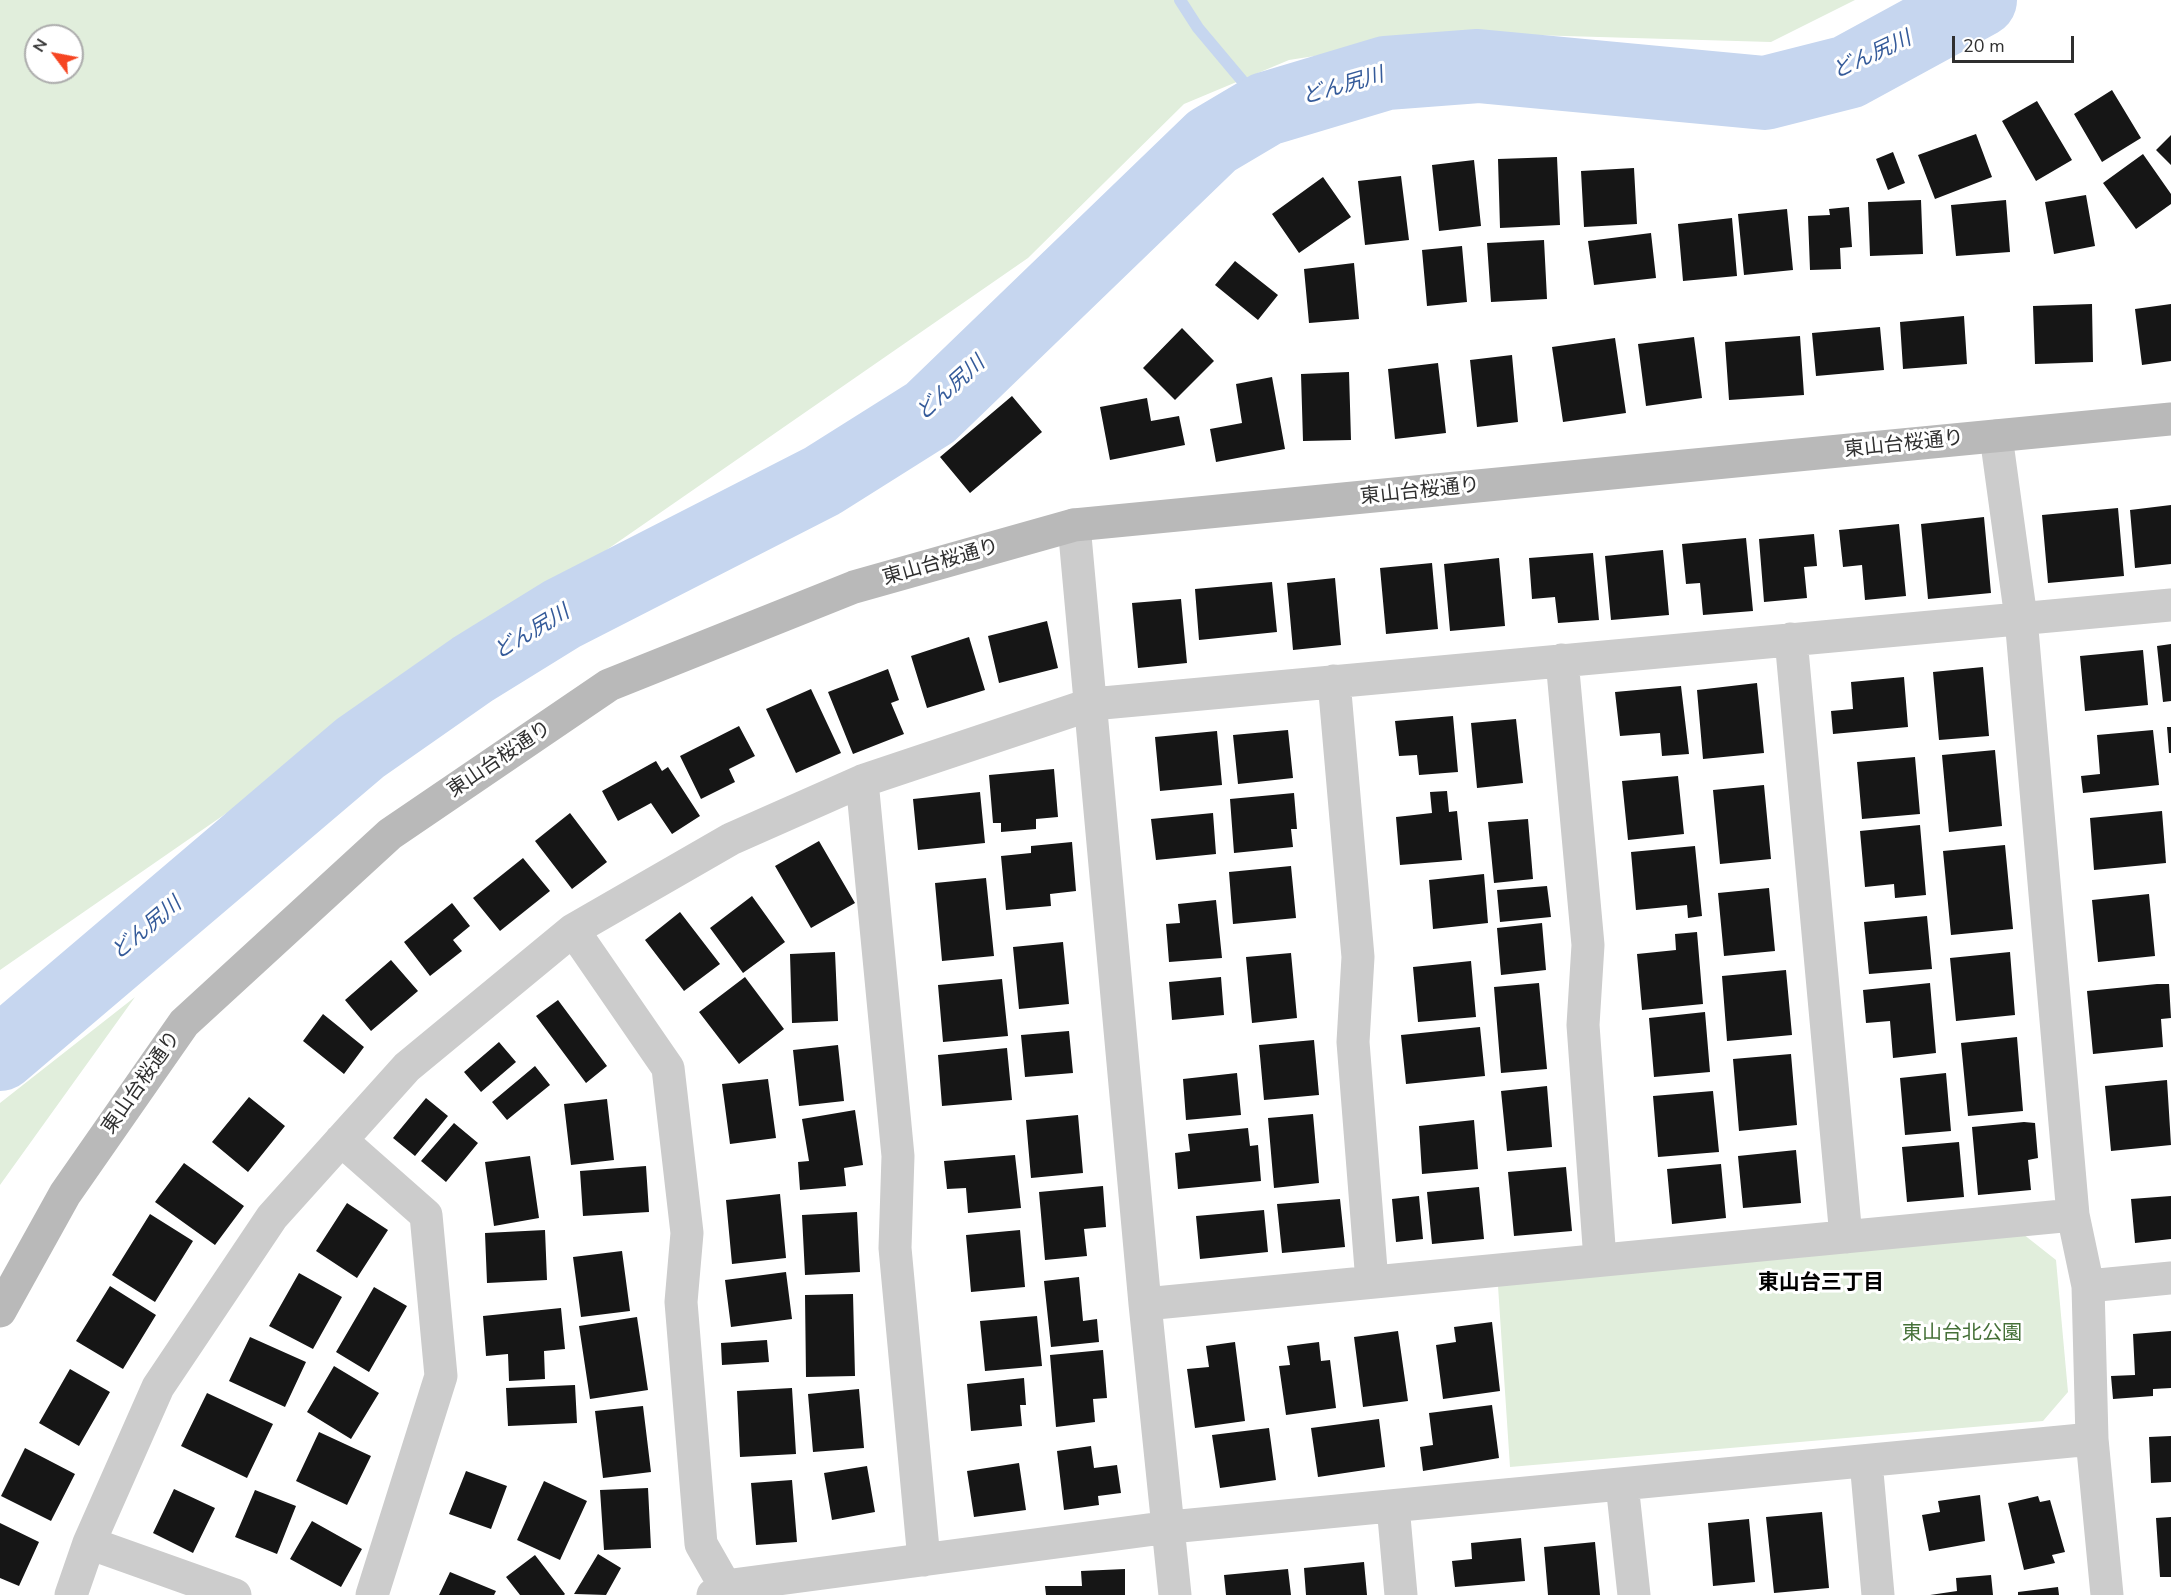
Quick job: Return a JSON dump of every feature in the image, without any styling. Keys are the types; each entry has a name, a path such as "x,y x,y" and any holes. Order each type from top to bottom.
{"street":[{"name":"東山台桜通り","path":"0,1311 65,1194 184,1023 390,834 609,685 854,587 1074,525 2171,419"},
{"path":"1996,436 2021,618 2073,1215 2088,1286 2092,1439 2107,1595"},
{"path":"1074,525 1145,1304 1170,1527 1175,1595"},
{"path":"71,1595 89,1543 158,1387 272,1216 407,1066 573,930 731,839 862,781 1092,704 2171,605"},
{"path":"1791,639 1846,1236"},
{"path":"1562,660 1588,945 1583,1025 1600,1260"},
{"path":"1334,681 1358,957 1353,1042 1372,1282"},
{"path":"862,781 898,1156 895,1248 924,1560"},
{"path":"573,930 668,1068 687,1233 681,1302 700,1544 720,1592 924,1560 1170,1527 2092,1439"},
{"path":"341,1140 426,1215 441,1376 372,1595"},
{"path":"1145,1304 2073,1215"},
{"path":"2088,1286 2171,1278"},
{"path":"1866,1461 1878,1595"},
{"path":"1622,1484 1634,1595"},
{"path":"1393,1506 1401,1595"},
{"path":"89,1543 235,1595"}],"green space":[{"path":"0,0 1855,0 1771,42 1462,33 1289,60 1184,104 1028,258 0,970"},
{"path":"135,997 0,1185 0,1103"},
{"name":"東山台北公園","path":"2023,1234 2056,1260 2068,1392 2043,1421 1510,1467 1498,1286"}],"building":[{"path":"2112,90 2141,138 2102,162 2074,114"},
{"path":"2037,101 2072,160 2036,181 2002,121"},
{"path":"1976,134 1992,177 1935,199 1918,155"},
{"path":"2171,135 2171,165 2156,150"},
{"path":"1893,152 1905,183 1888,190 1876,159"},
{"path":"2143,154 2171,194 2171,204 2136,229 2103,183"},
{"path":"1557,157 1560,225 1500,228 1498,159"},
{"path":"1474,160 1481,226 1439,231 1432,165"},
{"path":"1634,168 1637,224 1584,227 1581,171"},
{"path":"1401,176 1409,240 1365,245 1358,181"},
{"path":"1323,177 1351,217 1299,253 1272,214"},
{"path":"2086,195 2095,246 2054,254 2045,202"},
{"path":"1921,200 1923,254 1870,256 1868,202"},
{"path":"2006,200 2010,252 1956,256 1951,205"},
{"path":"1849,207 1852,247 1840,248 1841,269 1810,270 1808,216 1830,215 1829,209"},
{"path":"1787,209 1793,270 1744,275 1738,214"},
{"path":"1732,218 1737,276 1683,281 1678,224"},
{"path":"1651,233 1656,278 1594,285 1588,241"},
{"path":"1544,240 1547,299 1491,302 1487,243"},
{"path":"1462,246 1467,302 1427,306 1422,250"},
{"path":"1235,261 1278,295 1258,320 1215,285"},
{"path":"1354,263 1359,319 1309,323 1304,269"},
{"path":"2092,304 2093,362 2035,364 2033,306"},
{"path":"2171,304 2171,361 2142,365 2135,309"},
{"path":"1964,316 1967,364 1903,369 1900,322"},
{"path":"1880,327 1884,370 1816,376 1812,333"},
{"path":"1182,328 1214,361 1175,400 1143,368"},
{"path":"1800,336 1804,395 1729,400 1725,342"},
{"path":"1694,337 1702,398 1646,406 1638,344"},
{"path":"1615,338 1626,413 1563,422 1552,347"},
{"path":"1512,355 1518,422 1477,427 1470,360"},
{"path":"1438,363 1446,433 1395,439 1388,369"},
{"path":"1349,372 1351,440 1303,441 1301,374"},
{"path":"1272,377 1285,449 1216,462 1210,429 1242,423 1236,384"},
{"path":"1012,396 1042,432 970,493 940,457"},
{"path":"1147,398 1151,421 1179,416 1185,445 1110,460 1100,407"},
{"path":"2171,505 2171,564 2135,568 2130,510"},
{"path":"2118,508 2124,576 2048,583 2042,515"},
{"path":"1984,517 1991,593 1928,599 1921,524"},
{"path":"1899,524 1906,596 1865,600 1862,565 1843,567 1839,530"},
{"path":"1814,534 1817,566 1804,567 1807,598 1764,602 1759,539"},
{"path":"1746,538 1753,611 1703,615 1700,583 1686,584 1682,544"},
{"path":"1663,550 1669,615 1611,620 1605,556"},
{"path":"1593,553 1599,620 1558,623 1555,597 1532,599 1529,558"},
{"path":"1499,558 1505,626 1450,631 1444,564"},
{"path":"1432,563 1438,629 1386,634 1380,568"},
{"path":"1335,578 1341,645 1293,650 1287,583"},
{"path":"1272,582 1277,632 1199,640 1195,589"},
{"path":"1181,599 1187,663 1138,668 1132,603"},
{"path":"1047,621 1058,668 999,683 988,636"},
{"path":"969,637 985,690 927,708 911,656"},
{"path":"2171,644 2171,701 2163,702 2157,646"},
{"path":"2143,650 2148,705 2085,711 2080,656"},
{"path":"1983,667 1989,736 1939,740 1933,672"},
{"path":"888,669 899,700 891,703 904,734 853,754 828,692"},
{"path":"1904,677 1908,727 1833,734 1831,711 1853,709 1851,682"},
{"path":"1757,683 1764,753 1703,759 1697,690"},
{"path":"1681,686 1689,754 1662,756 1660,733 1620,736 1615,692"},
{"path":"811,689 841,753 796,773 766,709"},
{"path":"1453,716 1458,772 1419,775 1417,755 1399,756 1395,721"},
{"path":"1516,719 1523,783 1477,788 1471,723"},
{"path":"739,726 755,756 729,769 735,782 701,799 680,756"},
{"path":"2167,727 2171,727 2171,753 2169,753"},
{"path":"1288,730 1293,778 1238,784 1233,735"},
{"path":"2153,730 2159,785 2083,793 2081,776 2100,774 2097,735"},
{"path":"1217,731 1222,785 1160,791 1155,737"},
{"path":"1995,750 2002,826 1949,832 1942,755"},
{"path":"1915,757 1920,814 1862,819 1857,762"},
{"path":"656,761 662,771 668,767 700,816 672,834 651,803 618,821 602,791"},
{"path":"1054,769 1058,817 1036,819 1036,829 1001,832 1001,823 993,823 989,775"},
{"path":"1678,776 1684,834 1628,840 1622,781"},
{"path":"1764,785 1771,859 1720,864 1713,790"},
{"path":"1447,791 1449,812 1457,811 1462,860 1400,865 1396,817 1432,813 1430,792"},
{"path":"980,792 985,843 918,850 913,799"},
{"path":"1294,793 1297,829 1291,829 1293,847 1234,853 1230,799"},
{"path":"2162,811 2166,863 2094,870 2090,818"},
{"path":"570,813 607,862 572,889 535,841"},
{"path":"1213,813 1216,854 1156,860 1151,819"},
{"path":"1528,819 1533,879 1494,883 1488,822"},
{"path":"1920,825 1926,895 1895,898 1894,884 1865,887 1860,831"},
{"path":"819,841 855,903 811,928 775,866"},
{"path":"1072,842 1076,891 1050,894 1051,906 1006,910 1001,856 1031,853 1031,846"},
{"path":"2005,845 2013,929 1951,935 1943,851"},
{"path":"1695,846 1702,916 1688,918 1687,905 1636,910 1631,852"},
{"path":"523,858 550,891 500,931 473,898"},
{"path":"1291,866 1296,918 1233,924 1229,872"},
{"path":"1484,874 1488,923 1433,929 1429,880"},
{"path":"986,878 994,956 942,961 935,883"},
{"path":"1547,886 1551,917 1500,922 1497,890"},
{"path":"1769,888 1775,951 1724,956 1718,893"},
{"path":"2149,894 2155,956 2098,962 2092,900"},
{"path":"752,896 785,942 743,973 710,928"},
{"path":"1216,900 1222,958 1169,962 1166,924 1180,923 1178,904"},
{"path":"452,903 470,926 453,940 462,951 430,976 404,942"},
{"path":"680,912 720,964 684,991 645,940"},
{"path":"1927,916 1932,969 1869,974 1864,922"},
{"path":"1542,923 1546,970 1501,975 1497,928"},
{"path":"1697,932 1703,1004 1642,1010 1637,954 1676,950 1675,934"},
{"path":"1063,942 1069,1004 1019,1009 1013,947"},
{"path":"835,952 838,1021 792,1023 790,954"},
{"path":"2010,952 2015,1015 1956,1021 1950,958"},
{"path":"1291,953 1297,1018 1252,1023 1246,957"},
{"path":"391,960 418,991 371,1031 345,1000"},
{"path":"1471,961 1476,1017 1418,1022 1413,967"},
{"path":"1786,970 1792,1035 1727,1041 1722,976"},
{"path":"745,977 784,1029 739,1064 699,1012"},
{"path":"1221,977 1224,1015 1172,1020 1169,982"},
{"path":"1002,979 1008,1036 943,1042 938,985"},
{"path":"1539,983 1547,1069 1501,1073 1494,987"},
{"path":"1930,983 1936,1053 1893,1058 1890,1021 1866,1023 1863,990"},
{"path":"2169,984 2171,1018 2161,1019 2163,1047 2093,1054 2087,991"},
{"path":"558,1000 607,1066 586,1083 536,1016"},
{"path":"1705,1012 1710,1072 1654,1077 1649,1018"},
{"path":"323,1014 364,1047 344,1074 303,1041"},
{"path":"1480,1027 1485,1076 1406,1084 1401,1035"},
{"path":"1069,1031 1073,1073 1025,1077 1021,1035"},
{"path":"2017,1037 2023,1111 1968,1116 1961,1043"},
{"path":"1314,1040 1319,1095 1264,1100 1259,1045"},
{"path":"499,1042 516,1062 481,1092 464,1072"},
{"path":"838,1045 844,1101 799,1106 793,1050"},
{"path":"1007,1048 1012,1100 942,1106 938,1055"},
{"path":"1791,1054 1797,1125 1739,1131 1733,1059"},
{"path":"535,1066 550,1085 507,1120 492,1102"},
{"path":"1237,1073 1241,1115 1186,1120 1183,1079"},
{"path":"1946,1073 1951,1131 1905,1135 1900,1078"},
{"path":"768,1079 776,1138 730,1144 722,1084"},
{"path":"2167,1080 2171,1145 2111,1151 2105,1086"},
{"path":"1547,1086 1552,1147 1507,1151 1501,1091"},
{"path":"1713,1091 1719,1152 1658,1157 1653,1096"},
{"path":"249,1097 285,1126 248,1172 212,1142"},
{"path":"426,1098 448,1116 415,1156 393,1138"},
{"path":"607,1099 614,1160 571,1165 564,1104"},
{"path":"855,1110 863,1165 844,1168 846,1186 800,1190 798,1162 809,1161 802,1119"},
{"path":"1313,1114 1319,1183 1274,1188 1268,1118"},
{"path":"1078,1115 1083,1173 1031,1178 1026,1120"},
{"path":"1474,1120 1478,1169 1422,1174 1419,1126"},
{"path":"454,1123 478,1143 446,1182 421,1161"},
{"path":"2035,1123 2038,1158 2028,1160 2031,1190 1978,1195 1972,1127"},
{"path":"1248,1128 1250,1146 1258,1145 1261,1181 1178,1189 1175,1153 1190,1151 1188,1134"},
{"path":"1959,1142 1964,1197 1907,1202 1902,1147"},
{"path":"1796,1150 1801,1203 1743,1208 1738,1156"},
{"path":"1015,1155 1021,1208 968,1213 966,1188 947,1189 944,1161"},
{"path":"530,1156 539,1218 494,1226 485,1162"},
{"path":"184,1163 244,1206 215,1245 155,1202"},
{"path":"1721,1164 1726,1218 1672,1224 1667,1169"},
{"path":"646,1166 649,1212 583,1216 580,1171"},
{"path":"1566,1167 1572,1231 1514,1236 1508,1172"},
{"path":"1103,1186 1106,1227 1084,1229 1087,1256 1045,1260 1039,1192"},
{"path":"1479,1187 1484,1239 1432,1244 1427,1192"},
{"path":"780,1194 786,1258 732,1264 726,1200"},
{"path":"1419,1196 1423,1239 1396,1242 1392,1199"},
{"path":"2171,1196 2171,1239 2135,1243 2131,1199"},
{"path":"1340,1199 1345,1247 1282,1253 1277,1204"},
{"path":"347,1203 388,1230 357,1278 316,1251"},
{"path":"1264,1210 1268,1252 1200,1259 1196,1216"},
{"path":"857,1212 860,1272 805,1275 802,1215"},
{"path":"150,1214 193,1241 155,1302 112,1275"},
{"path":"545,1230 547,1280 487,1283 485,1233"},
{"path":"1020,1230 1025,1287 971,1292 966,1235"},
{"path":"622,1251 630,1311 581,1317 573,1257"},
{"path":"786,1272 792,1319 731,1327 725,1280"},
{"path":"299,1273 342,1297 313,1349 269,1326"},
{"path":"1079,1277 1083,1321 1097,1319 1099,1342 1051,1347 1044,1281"},
{"path":"110,1286 156,1315 123,1369 76,1341"},
{"path":"374,1287 407,1306 369,1372 336,1352"},
{"path":"853,1294 855,1376 806,1377 805,1295"},
{"path":"561,1308 565,1349 544,1351 545,1379 509,1381 508,1354 486,1356 483,1316"},
{"path":"1037,1316 1042,1366 985,1371 980,1321"},
{"path":"637,1317 648,1390 590,1399 579,1326"},
{"path":"1492,1322 1500,1391 1443,1399 1436,1345 1456,1342 1454,1327"},
{"path":"1398,1331 1408,1401 1363,1407 1354,1337"},
{"path":"2171,1331 2171,1388 2153,1389 2153,1396 2113,1399 2111,1376 2135,1375 2133,1334"},
{"path":"250,1337 306,1362 285,1407 229,1381"},
{"path":"767,1340 769,1362 722,1365 721,1343"},
{"path":"1235,1342 1245,1421 1195,1428 1187,1369 1209,1367 1206,1346"},
{"path":"1319,1342 1321,1361 1330,1360 1336,1408 1286,1415 1279,1366 1290,1365 1287,1346"},
{"path":"1103,1350 1107,1398 1093,1399 1095,1422 1056,1427 1050,1355"},
{"path":"334,1366 379,1393 351,1439 307,1412"},
{"path":"70,1369 110,1392 79,1446 39,1423"},
{"path":"1024,1378 1026,1405 1020,1405 1022,1426 971,1431 967,1384"},
{"path":"575,1385 577,1423 508,1426 506,1388"},
{"path":"792,1388 796,1454 740,1457 737,1391"},
{"path":"859,1389 864,1448 813,1452 808,1394"},
{"path":"207,1393 273,1424 247,1478 181,1446"},
{"path":"1492,1405 1499,1458 1423,1471 1420,1447 1433,1445 1429,1413"},
{"path":"643,1406 651,1472 603,1478 595,1411"},
{"path":"1379,1419 1385,1467 1318,1477 1311,1428"},
{"path":"1269,1428 1276,1480 1220,1488 1212,1435"},
{"path":"319,1432 371,1456 347,1505 296,1481"},
{"path":"2171,1436 2171,1482 2151,1483 2149,1437"},
{"path":"1091,1446 1094,1468 1117,1465 1121,1493 1098,1496 1099,1505 1064,1510 1057,1451"},
{"path":"25,1448 75,1474 51,1521 1,1496"},
{"path":"1019,1463 1026,1510 974,1517 967,1471"},
{"path":"867,1466 875,1512 832,1520 824,1473"},
{"path":"466,1471 507,1486 491,1529 449,1514"},
{"path":"792,1480 797,1542 756,1545 751,1483"},
{"path":"544,1481 587,1501 560,1560 517,1540"},
{"path":"648,1488 651,1548 604,1550 600,1490"},
{"path":"174,1489 215,1508 193,1553 153,1533"},
{"path":"255,1490 296,1506 277,1554 235,1537"},
{"path":"1980,1495 1985,1541 1929,1551 1922,1515 1940,1512 1938,1501"},
{"path":"2038,1496 2040,1502 2050,1500 2065,1552 2052,1555 2055,1563 2024,1570 2008,1503"},
{"path":"1822,1512 1829,1588 1774,1593 1766,1517"},
{"path":"2171,1517 2171,1577 2160,1577 2156,1518"},
{"path":"1749,1519 1755,1582 1713,1586 1708,1523"},
{"path":"312,1521 362,1549 341,1587 290,1559"},
{"path":"0,1523 39,1542 19,1586 0,1578"},
{"path":"1521,1538 1525,1581 1455,1587 1452,1561 1472,1559 1471,1543"},
{"path":"1595,1542 1600,1595 1548,1595 1544,1547"},
{"path":"598,1554 621,1568 606,1595 574,1594"},
{"path":"535,1555 564,1595 520,1595 506,1577"},
{"path":"1364,1562 1367,1595 1306,1595 1304,1568"},
{"path":"1125,1569 1125,1595 1046,1595 1045,1586 1082,1586 1081,1571"},
{"path":"1288,1569 1291,1595 1226,1595 1224,1575"},
{"path":"450,1572 496,1591 494,1595 439,1595"},
{"path":"1991,1575 1993,1595 1930,1595 1957,1591 1956,1578"},
{"path":"2058,1587 2059,1595 2018,1595 2018,1592"}],"waterway":[{"path":"1180,0 1198,28 1266,109"},
{"name":"どん尻川","path":"0,1054 360,748 473,669 562,614 822,481 930,413 1212,141 1266,109 1386,73 1478,66 1765,93 1848,72 1980,0"}],"district":[{"name":"東山台三丁目","path":"1821,1284"}]}
